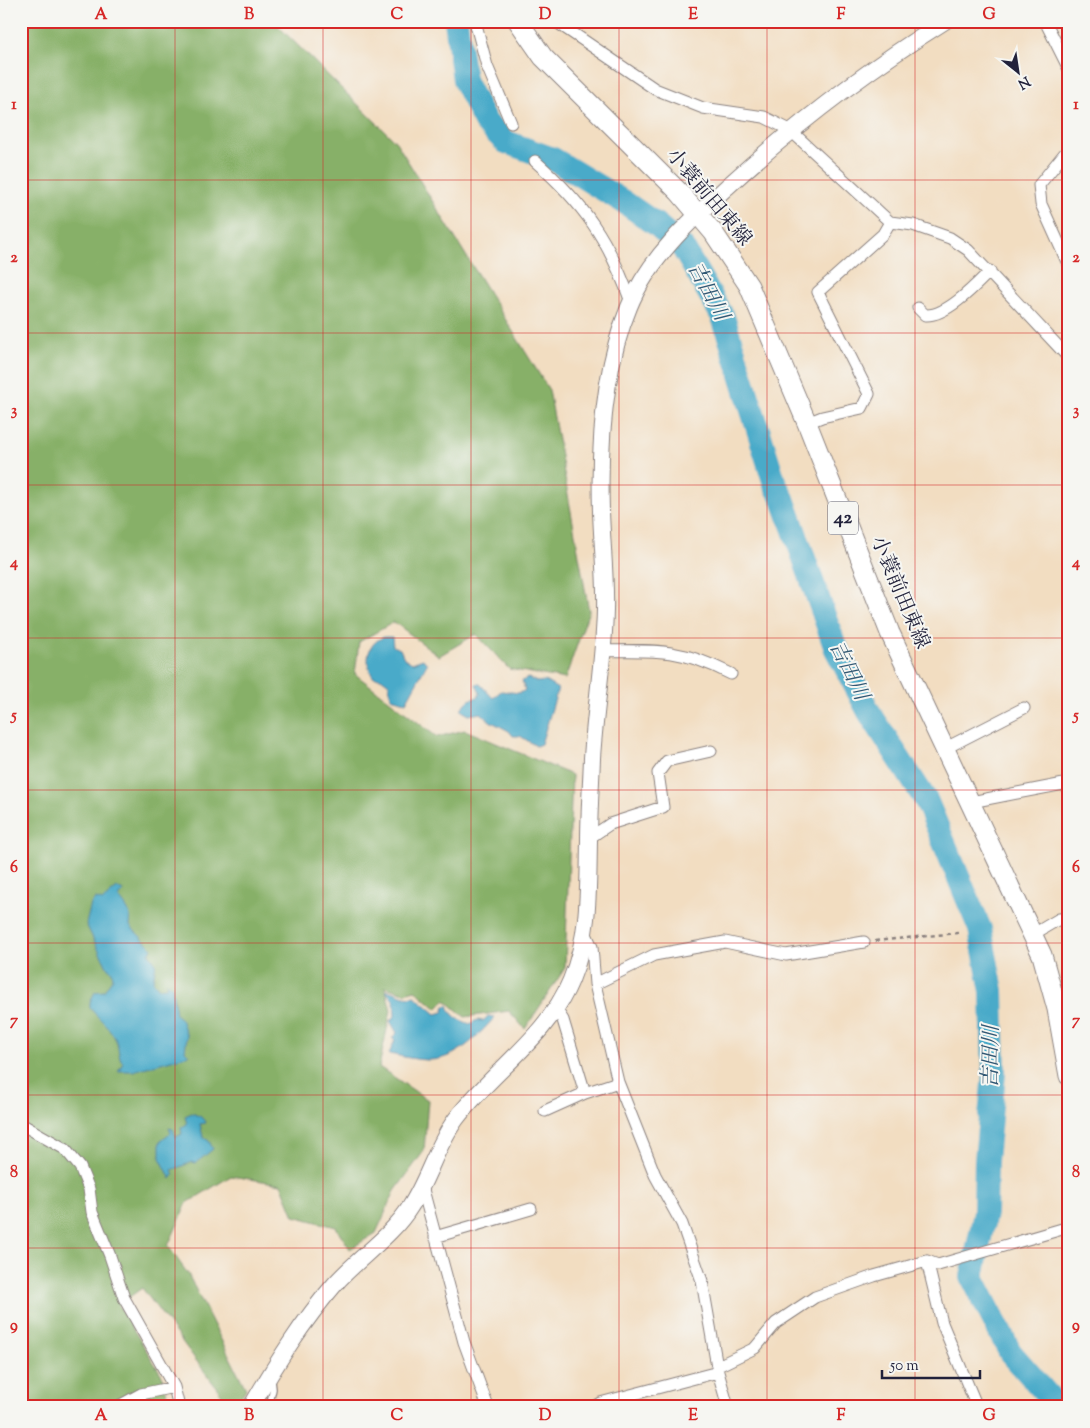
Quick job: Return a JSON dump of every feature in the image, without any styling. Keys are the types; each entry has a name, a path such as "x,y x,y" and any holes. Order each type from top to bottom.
{"main road":[{"name":"小蓑前田東線","path":"518,21 543,57 679,192 731,257 749,286 807,422 890,633 1042,955 1063,1008 1069,1076"}],"street":[{"path":"475,21 487,66 511,123"},
{"path":"555,21 655,89 702,108 764,117 790,130 890,222 913,225 950,238 968,250 990,271 1069,358"},
{"path":"251,1407 270,1373 306,1320 336,1283 396,1225 410,1208 455,1120 529,1042 556,1009 571,980 586,934 589,904 588,839 593,747 606,611 600,510 602,440 619,332 631,302 655,263 678,234 697,214 790,130 899,50 945,21"},
{"path":"1045,21 1069,69"},
{"path":"1069,148 1039,186 1041,204 1069,266"},
{"path":"535,161 563,186 584,209 611,253 631,302"},
{"path":"807,422 862,408 869,394 818,292 883,234 890,222"},
{"path":"918,308 925,315 933,316 970,292 990,271"},
{"path":"602,651 664,650 704,660 730,674"},
{"path":"944,749 1024,708"},
{"path":"588,839 610,824 663,807 658,773 667,761 712,751"},
{"path":"971,802 1069,783"},
{"path":"1032,935 1059,920 1069,918"},
{"path":"586,934 592,947 595,984 618,1082 655,1175 682,1224 702,1281 718,1369 728,1407"},
{"path":"595,984 654,955 726,942 786,955 864,942"},
{"path":"556,1009 563,1020 585,1093"},
{"path":"545,1111 585,1093 618,1082"},
{"path":"21,1124 65,1149 80,1167 89,1189 92,1212 110,1256 124,1298 174,1387 179,1407"},
{"path":"422,1186 464,1342 488,1407"},
{"path":"435,1237 531,1209"},
{"path":"594,1407 600,1403 718,1369 755,1348 776,1323 815,1297 927,1260 938,1265 1069,1227"},
{"path":"927,1260 942,1323 977,1407"},
{"path":"117,1407 142,1394 174,1387"}],"lane":[{"path":"268,1407 273,1389 270,1373"}],"path":[{"path":"864,942 958,934"}],"green space":[{"path":"21,21 273,21 396,142 549,390 589,611 565,679 509,669 476,634 439,656 394,622 359,642 355,674 437,737 465,730 572,775 565,968 525,1029 509,1011 465,1017 445,1000 437,1009 415,990 405,993 385,987 391,1010 379,1067 428,1100 424,1151 395,1191 376,1233 350,1249 336,1227 294,1216 281,1184 231,1176 187,1203 168,1246 188,1274 246,1389 234,1407 231,1407 142,1288 118,1305 163,1377 170,1407 21,1407"}],"water":[{"path":"384,637 392,637 393,646 400,649 404,658 412,663 423,659 427,664 406,702 391,698 389,684 381,678 373,677 370,671 368,659 371,648 378,640"},
{"path":"528,678 537,682 545,681 558,689 541,744 536,746 520,736 513,736 509,731 490,721 481,713 469,715 462,711 462,707 469,700 478,697 480,693 476,684 480,684 493,698 501,691 520,693 525,690 522,681"},
{"path":"117,888 123,891 119,898 128,911 130,926 152,948 149,954 156,963 153,981 159,988 166,987 167,983 172,986 176,1015 181,1019 187,1036 185,1051 189,1055 133,1071 118,1071 123,1063 114,1035 90,1008 90,1002 95,992 104,991 113,978 112,971 107,967 86,924 91,904 96,899 102,901"},
{"path":"386,991 410,997 415,996 436,1014 443,1012 445,1006 448,1005 454,1015 470,1024 477,1020 483,1021 488,1016 495,1017 466,1046 448,1056 428,1060 389,1054 395,1040 392,1038 397,1033 390,1021 395,1016 394,1001"},
{"path":"192,1113 201,1117 206,1123 200,1124 203,1137 209,1141 213,1149 196,1163 192,1162 172,1170 174,1175 171,1179 160,1158 160,1142 171,1133 169,1128 173,1129 176,1137 182,1134 181,1128 187,1124 185,1116"}],"waterway":[{"name":"吉田川","path":"456,21 464,80 485,122 506,142 553,159 624,202 657,225 683,248 723,317 775,484 783,499 836,649 869,712 927,802 980,929 992,991 994,1073 986,1161 985,1213 972,1277 1010,1352 1058,1407"}]}
